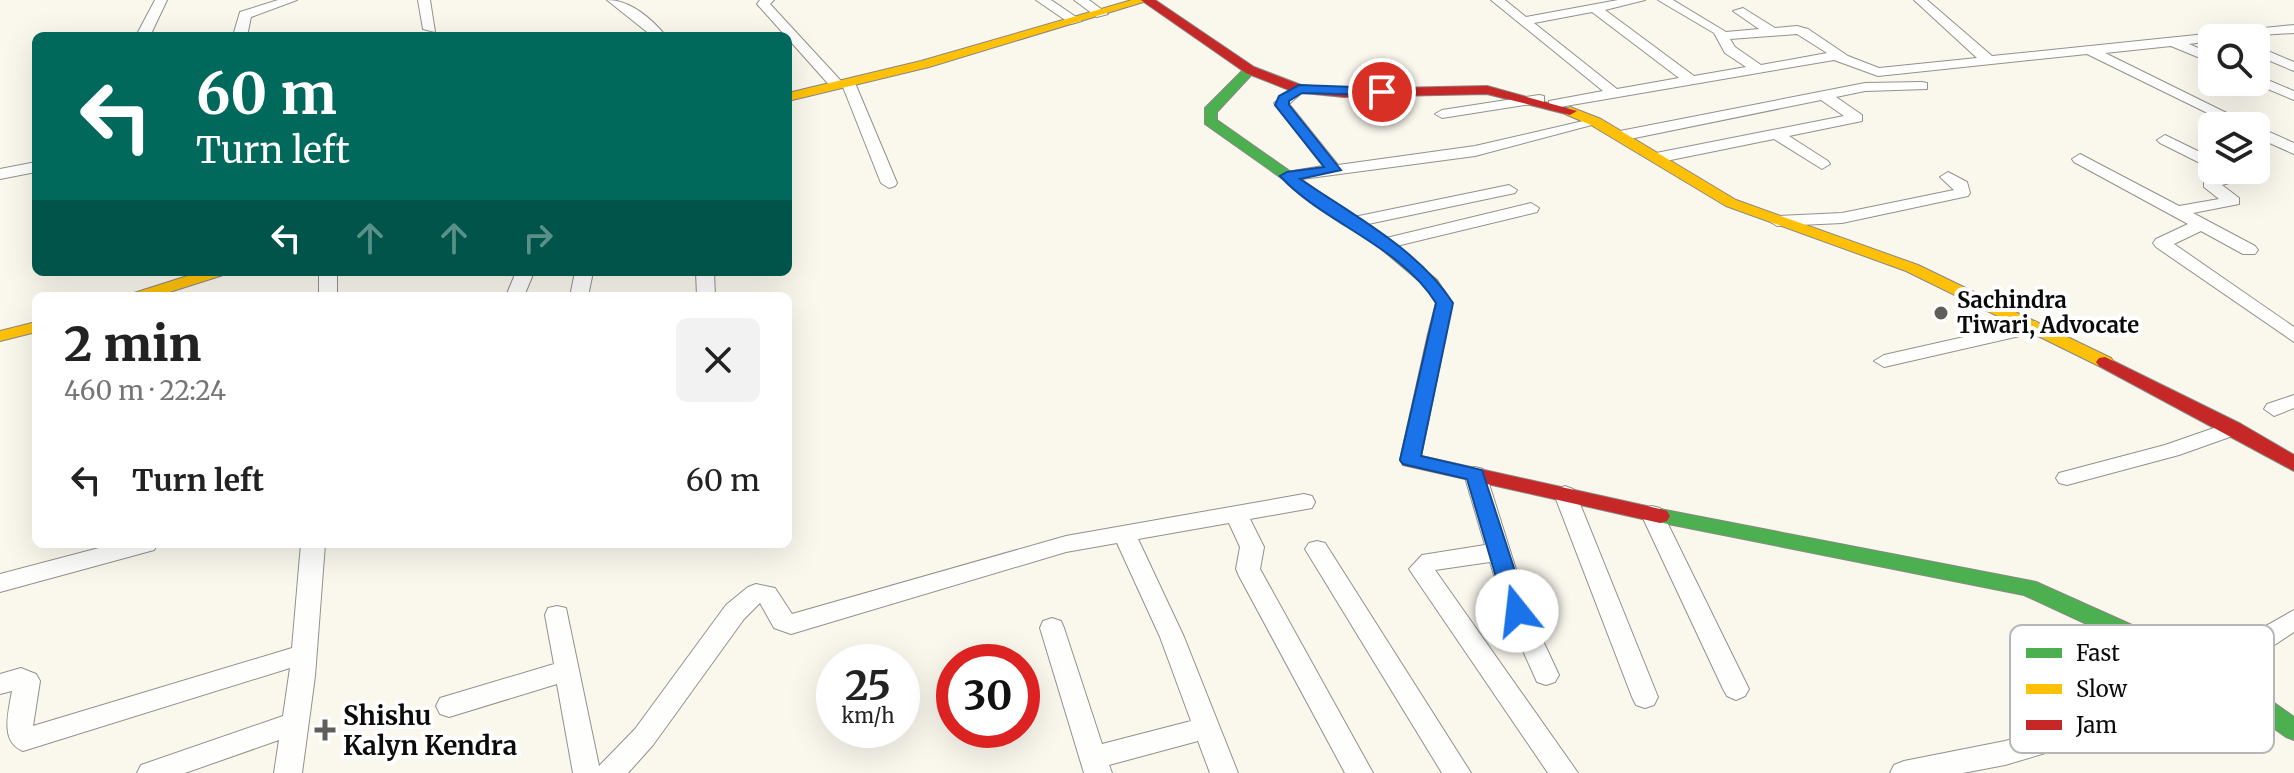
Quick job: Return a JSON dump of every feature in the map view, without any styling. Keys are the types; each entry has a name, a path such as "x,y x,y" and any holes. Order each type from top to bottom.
{"street":[{"path":"145,32 161,0"},
{"path":"240,32 242,18 254,4 291,0"},
{"path":"424,0 430,29"},
{"path":"613,0 655,32"},
{"path":"768,0 763,4 791,32"},
{"path":"1042,0 1076,21"},
{"path":"1080,0 1102,14"},
{"path":"1497,0 1615,94"},
{"path":"1524,21 1639,0"},
{"path":"1664,0 1724,36 1800,31 1873,72 2198,39"},
{"path":"1920,0 1989,61"},
{"path":"792,96 1102,14 1134,2 1250,70 1299,89 1344,93 1487,90 1547,102 1596,122 1731,203 1912,268 2234,428 2294,464"},
{"path":"1594,8 1693,82"},
{"path":"1739,11 1773,32"},
{"path":"2270,32 2294,29"},
{"path":"792,33 843,84 889,183"},
{"path":"1724,36 1730,50 1761,71"},
{"path":"2173,41 2198,53"},
{"path":"2090,50 2217,112"},
{"path":"2270,56 2294,67"},
{"path":"1442,114 1615,94 1842,57"},
{"path":"1250,70 1210,111 1210,121 1384,244 1431,283 1444,303 1410,460 1652,514 2028,588 2110,625"},
{"path":"2270,85 2294,96"},
{"path":"1620,136 1874,86 1922,86"},
{"path":"1299,89 1281,103 1334,170"},
{"path":"1656,158 1857,118 1823,95"},
{"path":"1287,176 1475,151 1596,122"},
{"path":"1776,134 1822,164"},
{"path":"2270,138 2294,149"},
{"path":"2165,140 2198,157"},
{"path":"2080,159 2249,250"},
{"path":"0,174 32,168"},
{"path":"1777,221 1842,218 1962,193 1961,185 1948,177"},
{"path":"2178,211 2233,201 2210,184"},
{"path":"1354,222 1509,190"},
{"path":"1384,244 1531,208"},
{"path":"2201,224 2162,243 2294,336"},
{"path":"153,292 204,276"},
{"path":"1884,361 2035,327"},
{"path":"0,336 32,328"},
{"path":"2274,409 2294,401"},
{"path":"2067,478 2171,450 2234,428"},
{"path":"1475,474 1517,611 1546,675"},
{"path":"1565,494 1645,697"},
{"path":"610,773 663,712 735,612 756,593 767,594 784,623 791,624 1016,557 1124,533 1304,502"},
{"path":"1236,513 1252,547 1248,569 1251,576 1359,773"},
{"path":"1652,514 1736,689"},
{"path":"1124,533 1172,637 1224,773"},
{"path":"0,583 130,548"},
{"path":"288,773 304,654 313,548"},
{"path":"1317,549 1457,773"},
{"path":"1499,552 1430,561 1421,569 1564,773"},
{"path":"557,615 587,773"},
{"path":"2274,632 2294,619"},
{"path":"1052,628 1096,766 1206,728"},
{"path":"0,684 21,678 27,681 18,736 23,740 304,654"},
{"path":"449,706 568,670"},
{"path":"2274,716 2294,730"},
{"path":"151,773 295,723"},
{"path":"1904,773 2010,752"}],"traffic: fast":[{"path":"1250,70 1210,111 1210,121 1384,244 1431,283 1444,303 1437,334"},
{"path":"1660,516 2028,588 2110,625"},
{"path":"2274,716 2294,730"}],"traffic: slow":[{"path":"792,96 925,64 1144,0"},
{"path":"1570,111 1596,122 1731,203 1912,268 2105,362"},
{"path":"153,292 204,276"},
{"path":"0,336 32,328"}],"traffic: jam":[{"path":"1147,0 1250,70 1299,89 1344,93 1487,90 1570,111"},
{"path":"1437,334 1410,460 1660,516"},
{"path":"2105,362 2234,428 2294,464"}],"place":[{"name":"Sachindra Tiwari, Advocate","path":"1941,313"},
{"name":"Shishu Kalyn Kendra","path":"325,730"}],"route":[{"path":"1382,92 1299,89 1283,99 1282,105 1334,170 1287,176 1384,244 1431,283 1444,303 1410,460 1475,474 1517,611"}]}
